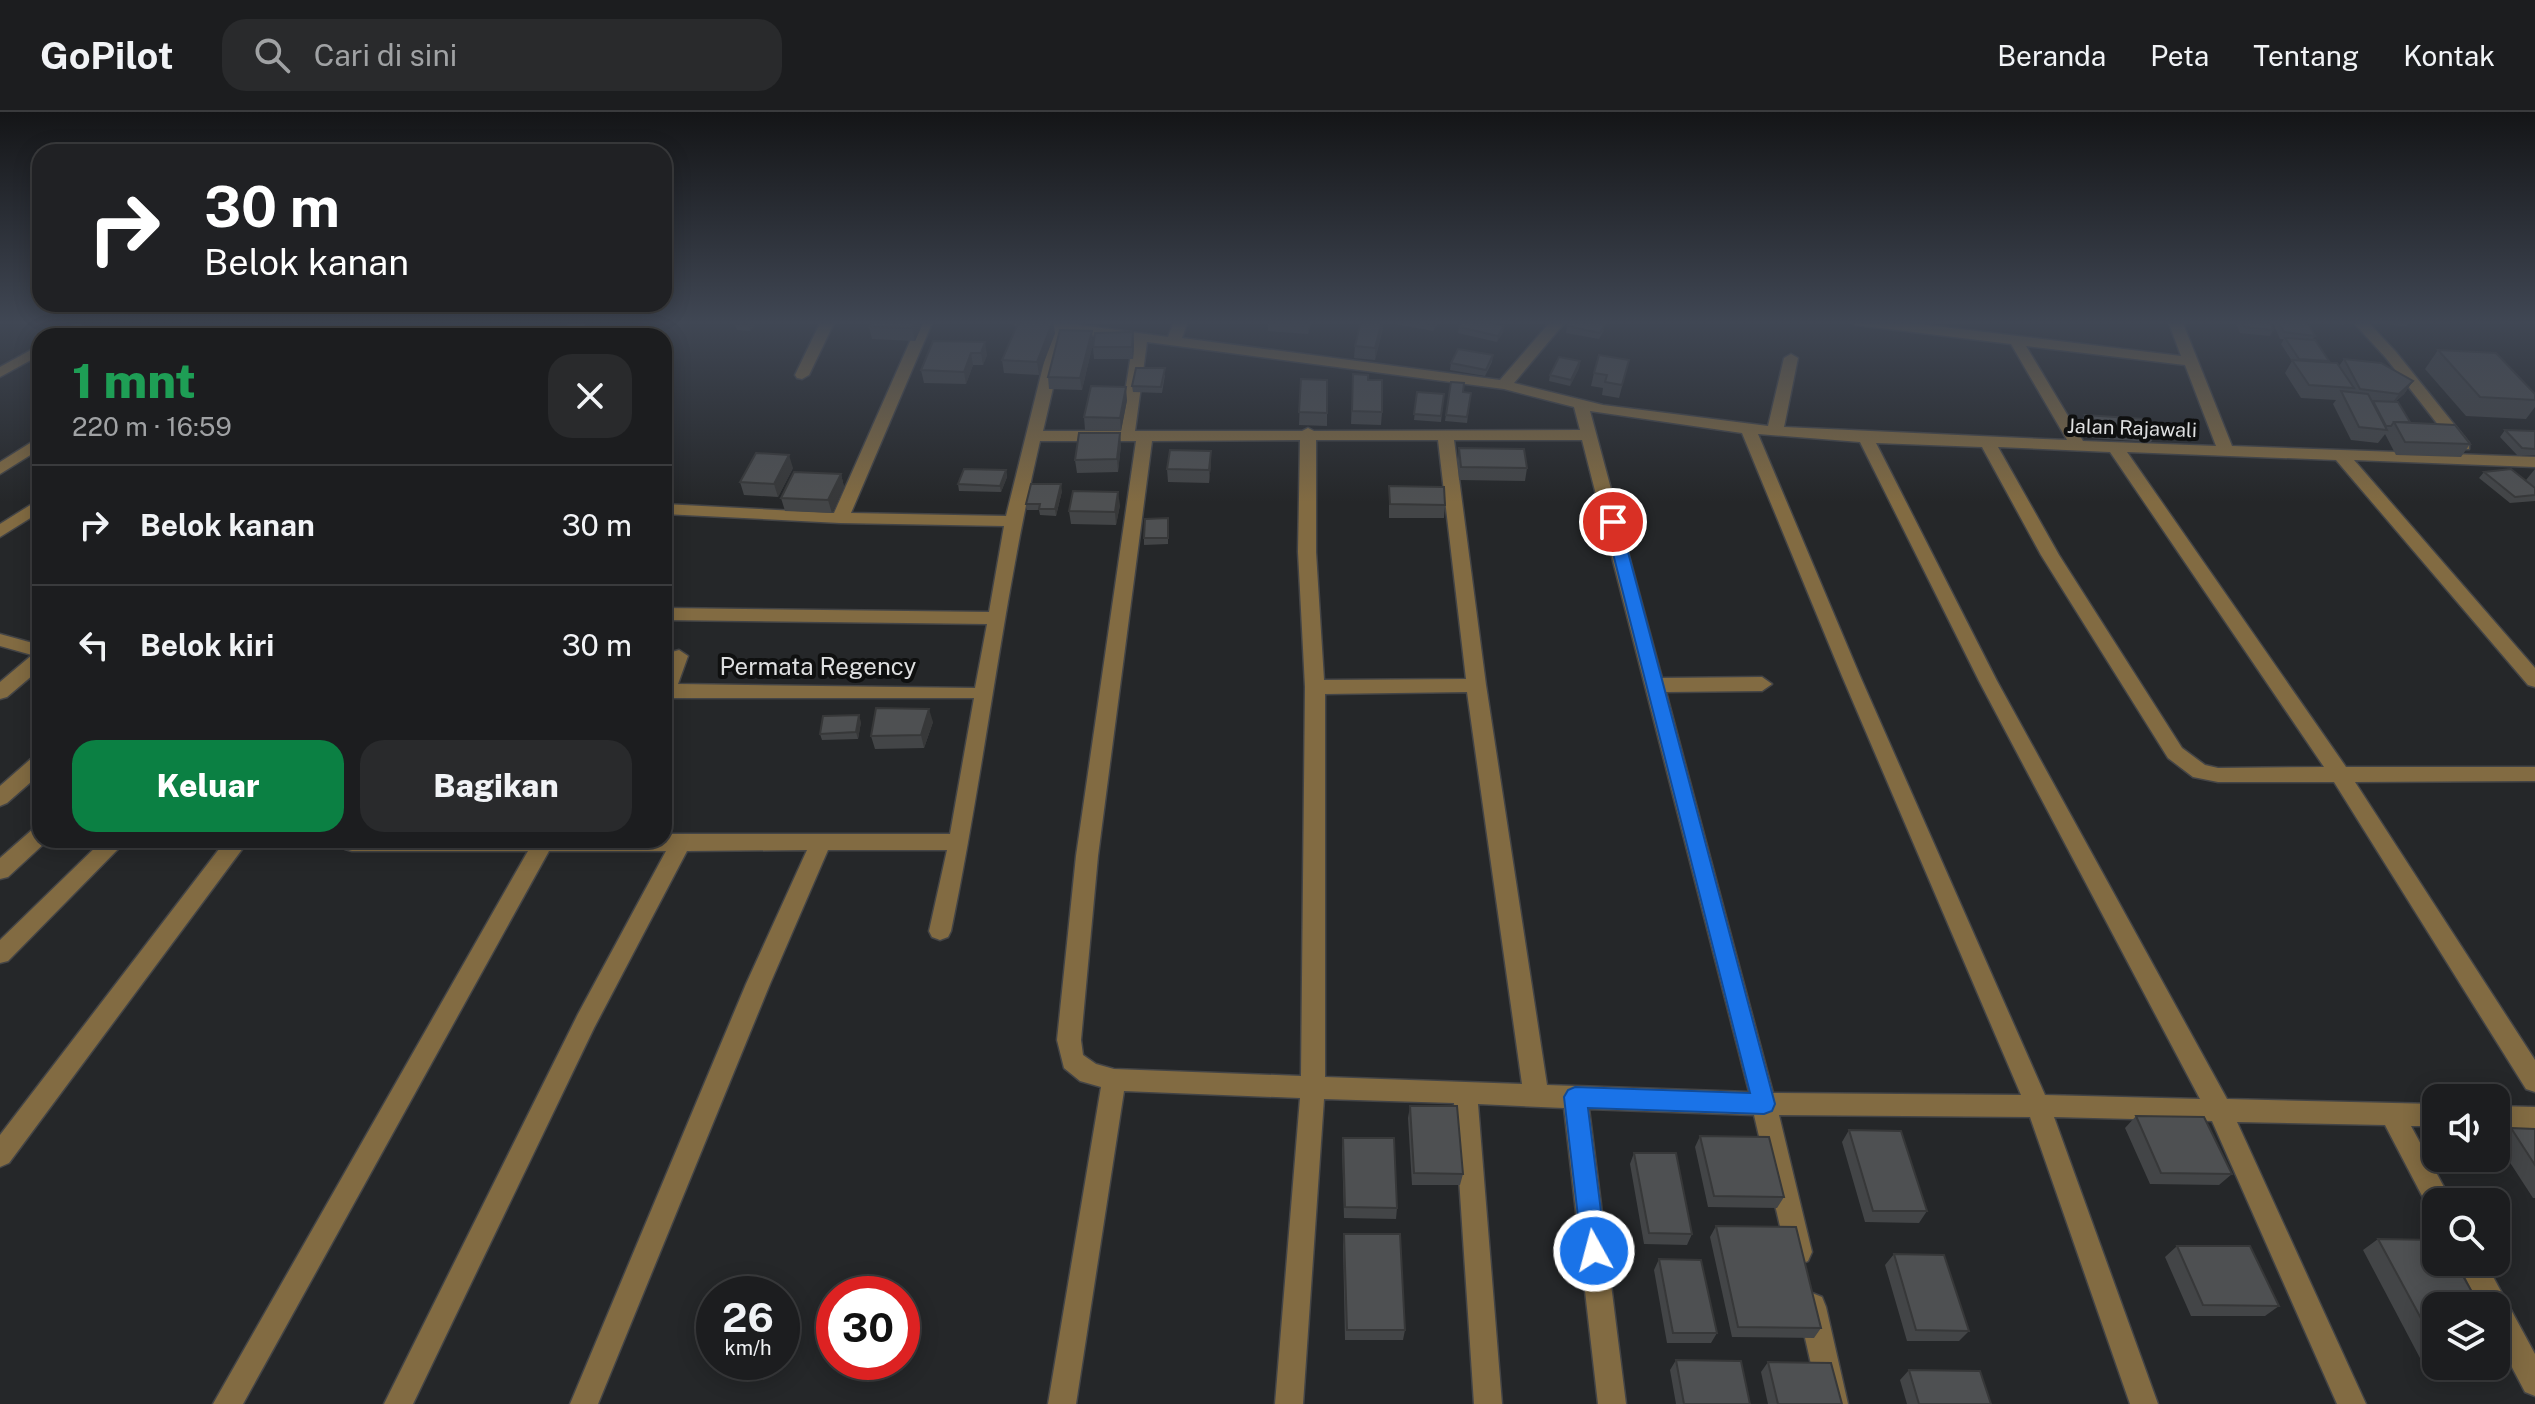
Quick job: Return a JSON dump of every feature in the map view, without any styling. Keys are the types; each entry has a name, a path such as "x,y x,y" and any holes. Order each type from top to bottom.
{"street":[{"path":"840,518 900,381"},
{"path":"940,931 959,842 1013,521 1048,381"},
{"path":"1138,381 1135,436 1069,1040 1072,1061 1089,1073 1114,1080 1764,1104 2038,1106 2422,1115"},
{"name":"Jalan Rajawali","path":"1475,381 1504,385 1581,405 1748,429 1866,438 2535,462"},
{"path":"1504,385 1507,381"},
{"path":"1775,431 1786,381"},
{"path":"2040,381 2078,446"},
{"path":"2198,381 2226,452"},
{"path":"2412,381 2476,461"},
{"path":"1581,405 1764,1104 1834,1404"},
{"path":"1748,429 1851,676 2038,1106 2144,1404"},
{"path":"1035,436 1308,433 1589,435"},
{"path":"1289,1404 1313,1086 1315,687 1307,552 1308,433"},
{"path":"1445,433 1476,685 1536,1095"},
{"path":"1866,438 1988,681 2220,1111 2352,1404"},
{"path":"1987,442 2050,555 2181,759 2200,772 2218,775 2535,774"},
{"path":"0,469 32,447"},
{"path":"2115,447 2339,773 2535,1081"},
{"path":"2342,457 2535,680"},
{"path":"2498,462 2516,479"},
{"path":"672,509 840,518 1013,521"},
{"path":"0,532 32,510"},
{"path":"672,614 997,618"},
{"path":"0,640 32,649"},
{"name":"Permata Regency","path":"672,674 679,656"},
{"path":"0,692 32,666"},
{"path":"1656,685 1762,684"},
{"path":"1315,687 1476,685"},
{"name":"Permata Regency","path":"672,692 969,693"},
{"path":"0,798 32,769"},
{"path":"0,871 32,842"},
{"path":"672,842 959,842"},
{"path":"398,1404 586,1021 681,842"},
{"path":"584,1404 758,984 820,844"},
{"path":"0,954 108,848"},
{"path":"0,1155 232,848"},
{"path":"227,1404 540,848"},
{"path":"1062,1404 1114,1080"},
{"path":"1465,1092 1488,1404"},
{"path":"1575,1097 1612,1404"},
{"path":"2392,1114 2432,1188"},
{"path":"2510,1117 2535,1118"},
{"path":"2510,1336 2535,1382"}],"building":[{"path":"1133,381 1162,381 1161,387 1132,386"},
{"path":"1301,381 1327,381 1327,413 1299,412"},
{"path":"1353,381 1382,381 1382,412 1352,411"},
{"path":"2306,381 2349,381 2354,388 2309,385"},
{"path":"2356,381 2413,381 2399,394 2360,389"},
{"path":"2466,381 2523,381 2535,394 2535,400 2480,397"},
{"path":"1451,382 1464,383 1463,392 1471,393 1467,417 1446,415"},
{"path":"1091,386 1126,387 1120,418 1084,417"},
{"path":"2341,391 2368,394 2387,430 2359,427"},
{"path":"1417,392 1444,394 1441,416 1414,414"},
{"path":"2373,401 2398,402 2410,422 2394,422 2386,426"},
{"path":"2085,415 2145,419 2155,436 2093,432"},
{"path":"2394,422 2455,425 2470,444 2405,442"},
{"path":"2505,430 2535,431 2535,449 2522,448"},
{"path":"1079,433 1120,433 1117,459 1075,460"},
{"path":"1459,448 1524,449 1527,468 1461,467"},
{"path":"1170,450 1211,451 1209,470 1167,469"},
{"path":"756,453 789,455 774,484 740,482"},
{"path":"964,469 1006,470 1000,486 958,484"},
{"path":"2511,469 2535,488 2535,495 2515,497 2484,472"},
{"path":"794,472 841,474 828,500 781,498"},
{"path":"1031,484 1061,484 1055,509 1039,509 1040,504 1026,504"},
{"path":"1389,486 1444,487 1445,505 1390,504"},
{"path":"1073,491 1118,492 1115,512 1069,511"},
{"path":"1168,518 1168,538 1144,538 1145,519"},
{"path":"876,708 929,709 921,735 871,736"},
{"path":"859,715 856,732 820,734 823,716"},
{"path":"1410,1106 1457,1106 1463,1174 1414,1173"},
{"path":"2136,1116 2204,1117 2232,1174 2161,1173"},
{"path":"2511,1128 2535,1129 2535,1165"},
{"path":"1849,1130 1901,1131 1927,1211 1873,1211"},
{"path":"1700,1136 1769,1137 1784,1197 1714,1196"},
{"path":"1343,1138 1394,1138 1397,1208 1345,1207"},
{"path":"1634,1153 1676,1153 1692,1234 1649,1233"},
{"path":"1716,1226 1796,1227 1821,1328 1738,1327"},
{"path":"1344,1234 1400,1234 1405,1330 1347,1330"},
{"path":"2378,1239 2422,1240 2422,1276 2463,1276 2472,1292 2422,1292 2422,1320"},
{"path":"2177,1246 2250,1246 2279,1306 2203,1305"},
{"path":"1894,1254 1944,1255 1969,1331 1916,1330"},
{"path":"1659,1259 1701,1260 1717,1333 1673,1333"},
{"path":"1676,1360 1741,1361 1750,1404 1684,1404"},
{"path":"1768,1362 1831,1363 1842,1404 1778,1404"},
{"path":"1909,1370 1980,1371 1991,1404 1919,1404"}],"route":[{"path":"1594,1251 1575,1097 1764,1104 1613,522"}]}
